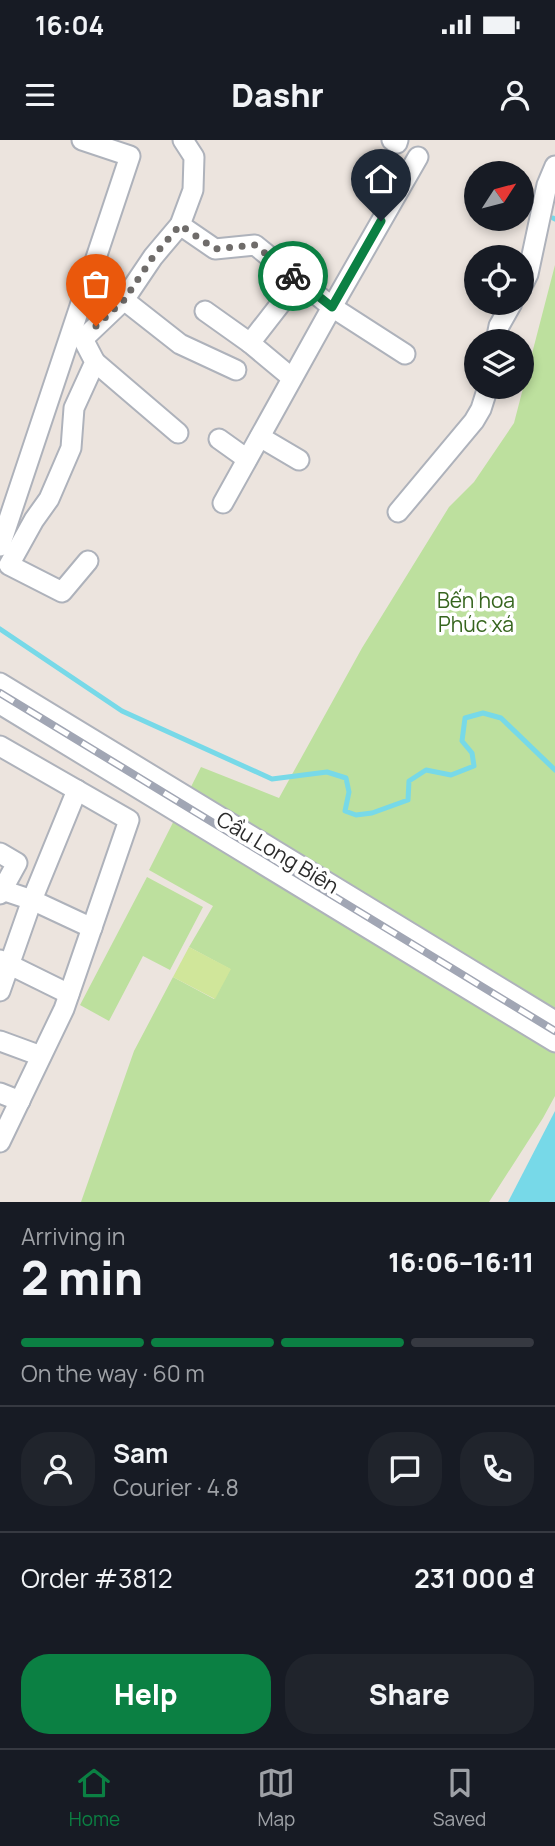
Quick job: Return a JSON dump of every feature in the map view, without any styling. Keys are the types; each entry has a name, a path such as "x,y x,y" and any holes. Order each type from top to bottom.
{"street":[{"path":"0,546 130,156 82,140"},
{"path":"178,433 95,362 83,339 124,300 153,257 180,225 194,190 194,157 183,140"},
{"path":"223,503 418,157"},
{"path":"534,246 547,185 555,166"},
{"path":"180,225 215,249 255,245 332,307 405,354"},
{"path":"250,343 299,280"},
{"path":"124,300 180,344 236,370"},
{"path":"205,311 250,343 292,378"},
{"path":"88,561 62,592 9,565 49,499 71,448 74,408 95,362"},
{"path":"397,512 474,421 484,399"},
{"path":"260,437 299,460"},
{"path":"219,439 247,460"},
{"name":"Cầu Long Biên","path":"0,683 555,1021"},
{"name":"Cầu Long Biên","path":"0,704 555,1042"},
{"path":"2,753 77,790 129,820 64,1009 20,1101 3,1129"},
{"path":"0,991 4,962 77,790"},
{"path":"0,853 17,863 1,892 32,900 92,928"},
{"path":"4,962 69,994"},
{"path":"0,1041 41,1056"},
{"path":"0,1093 20,1101"}],"green space":[{"name":"Bến hoa Phúc xá","path":"555,265 555,1096 489,1202 81,1202 134,1051 173,977 214,999 230,969 189,947 213,906 149,870 201,767 279,798 362,648 449,507 474,482 514,423 520,399 534,399 534,346"},
{"path":"147,877 203,907 170,970 143,956 109,1021 80,1005"},
{"path":"189,947 231,969 215,999 173,977"}],"water":[{"path":"555,1111 555,1202 508,1202"}],"waterway":[{"path":"0,629 122,711 272,779 327,772 346,778 349,792 345,811 356,815 372,813 408,800 409,781 426,770 451,775 474,766 472,753 462,741 465,718 483,713 501,718 555,770"}],"railway":[{"path":"0,693 555,1031"}],"way so far":[{"path":"96,326 124,300 153,257 180,225 215,249 255,245 293,276"}],"route":[{"path":"293,276 332,307 381,221"}]}
